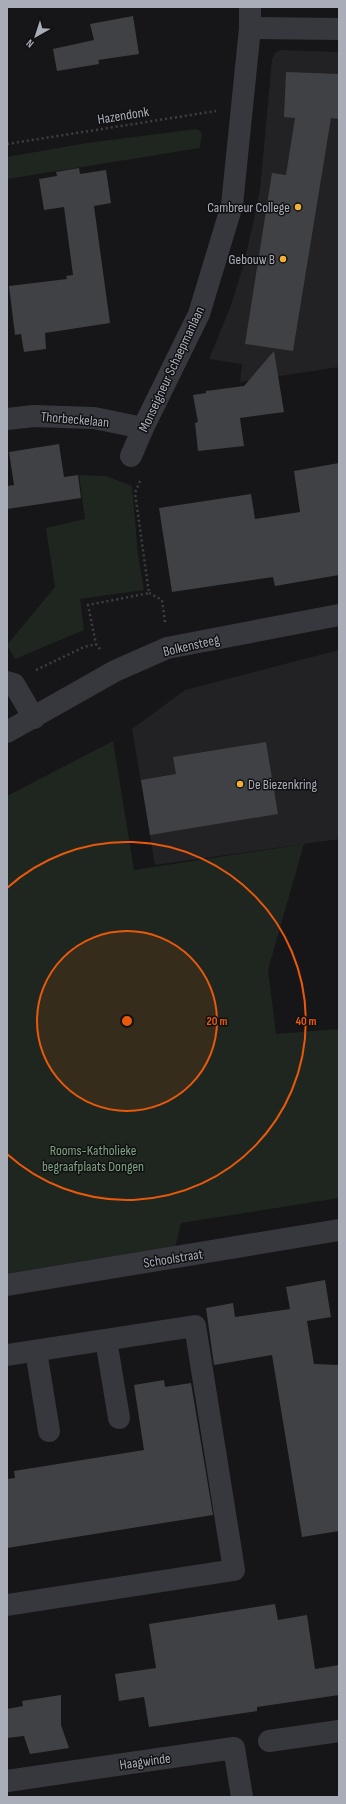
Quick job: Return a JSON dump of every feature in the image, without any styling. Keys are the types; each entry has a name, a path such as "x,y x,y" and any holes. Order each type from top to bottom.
{"street":[{"name":"Monseigneur Schaepmanlaan","path":"131,456 143,428 199,314 232,205 250,28 250,7"},
{"path":"250,28 339,29"},
{"name":"Thorbeckelaan","path":"7,419 34,416 94,418 143,428"},
{"name":"Bolkensteeg","path":"7,732 115,671 167,648 339,615"},
{"path":"11,683 34,718"},
{"name":"Schoolstraat","path":"7,1285 339,1230"},
{"path":"7,1355 195,1326 234,1570 7,1605"},
{"path":"106,1340 118,1418"},
{"path":"36,1351 49,1431"},
{"path":"269,1742 339,1731"},
{"name":"Haagwinde","path":"7,1781 234,1748 242,1797"}],"path":[{"name":"Hazendonk","path":"7,144 241,106"},
{"path":"131,456 144,470 135,493 149,593"},
{"path":"11,683 84,647 96,644 88,605 149,593 162,600 167,648"}],"shaded area":[{"name":"Cambreur College","path":"281,50 339,52 339,367 240,382 242,364 209,359 230,308 243,267 260,190 272,59 275,53"},
{"name":"De Biezenkring","path":"339,650 339,839 155,865 132,729 185,690"}],"green space":[{"path":"197,129 202,133 200,148 7,179 7,157 87,143"},
{"path":"79,475 106,476 132,486 138,555 144,590 80,599 84,630 15,659 7,645 55,587 46,528 85,519"},
{"name":"Rooms-Katholieke begraafplaats Dongen","path":"113,741 134,870 304,844 268,970 276,1034 339,1029 339,1198 181,1223 174,1252 7,1279 7,796"}],"building":[{"path":"133,16 139,54 98,60 99,64 57,71 53,49 94,40 90,24"},
{"name":"Gebouw B","path":"286,72 339,74 339,119 331,118 293,351 245,344 272,173 286,175 295,118 284,117"},
{"path":"79,168 80,174 106,170 111,203 94,206 110,323 45,333 46,349 24,352 21,334 15,335 9,286 67,279 66,276 73,275 64,207 44,210 39,179 57,176 56,172"},
{"path":"274,351 284,412 240,418 244,446 198,451 195,423 198,422 193,395 206,393 206,391 244,386"},
{"path":"59,444 64,477 78,475 81,498 7,509 7,486 14,485 9,452"},
{"path":"339,463 339,575 275,586 273,577 172,592 159,508 251,494 255,519 300,512 294,471"},
{"path":"266,742 278,814 150,835 141,780 176,774 173,757"},
{"path":"325,1280 331,1317 307,1321 314,1364 339,1365 339,1531 302,1537 272,1355 214,1365 206,1308 233,1303 235,1317 290,1309 286,1287"},
{"path":"164,1380 165,1387 191,1383 213,1515 7,1548 7,1479 15,1478 14,1471 144,1450 134,1385"},
{"path":"275,1604 278,1620 307,1615 315,1669 339,1665 339,1695 257,1707 257,1711 149,1727 144,1697 119,1701 115,1674 156,1668 149,1624"},
{"path":"61,1695 61,1725 69,1748 30,1754 24,1736 7,1738 7,1709 23,1706 22,1701"}],"place":[{"name":"Cambreur College","path":"298,207"},
{"name":"Gebouw B","path":"283,259"},
{"name":"De Biezenkring","path":"240,784"}]}
